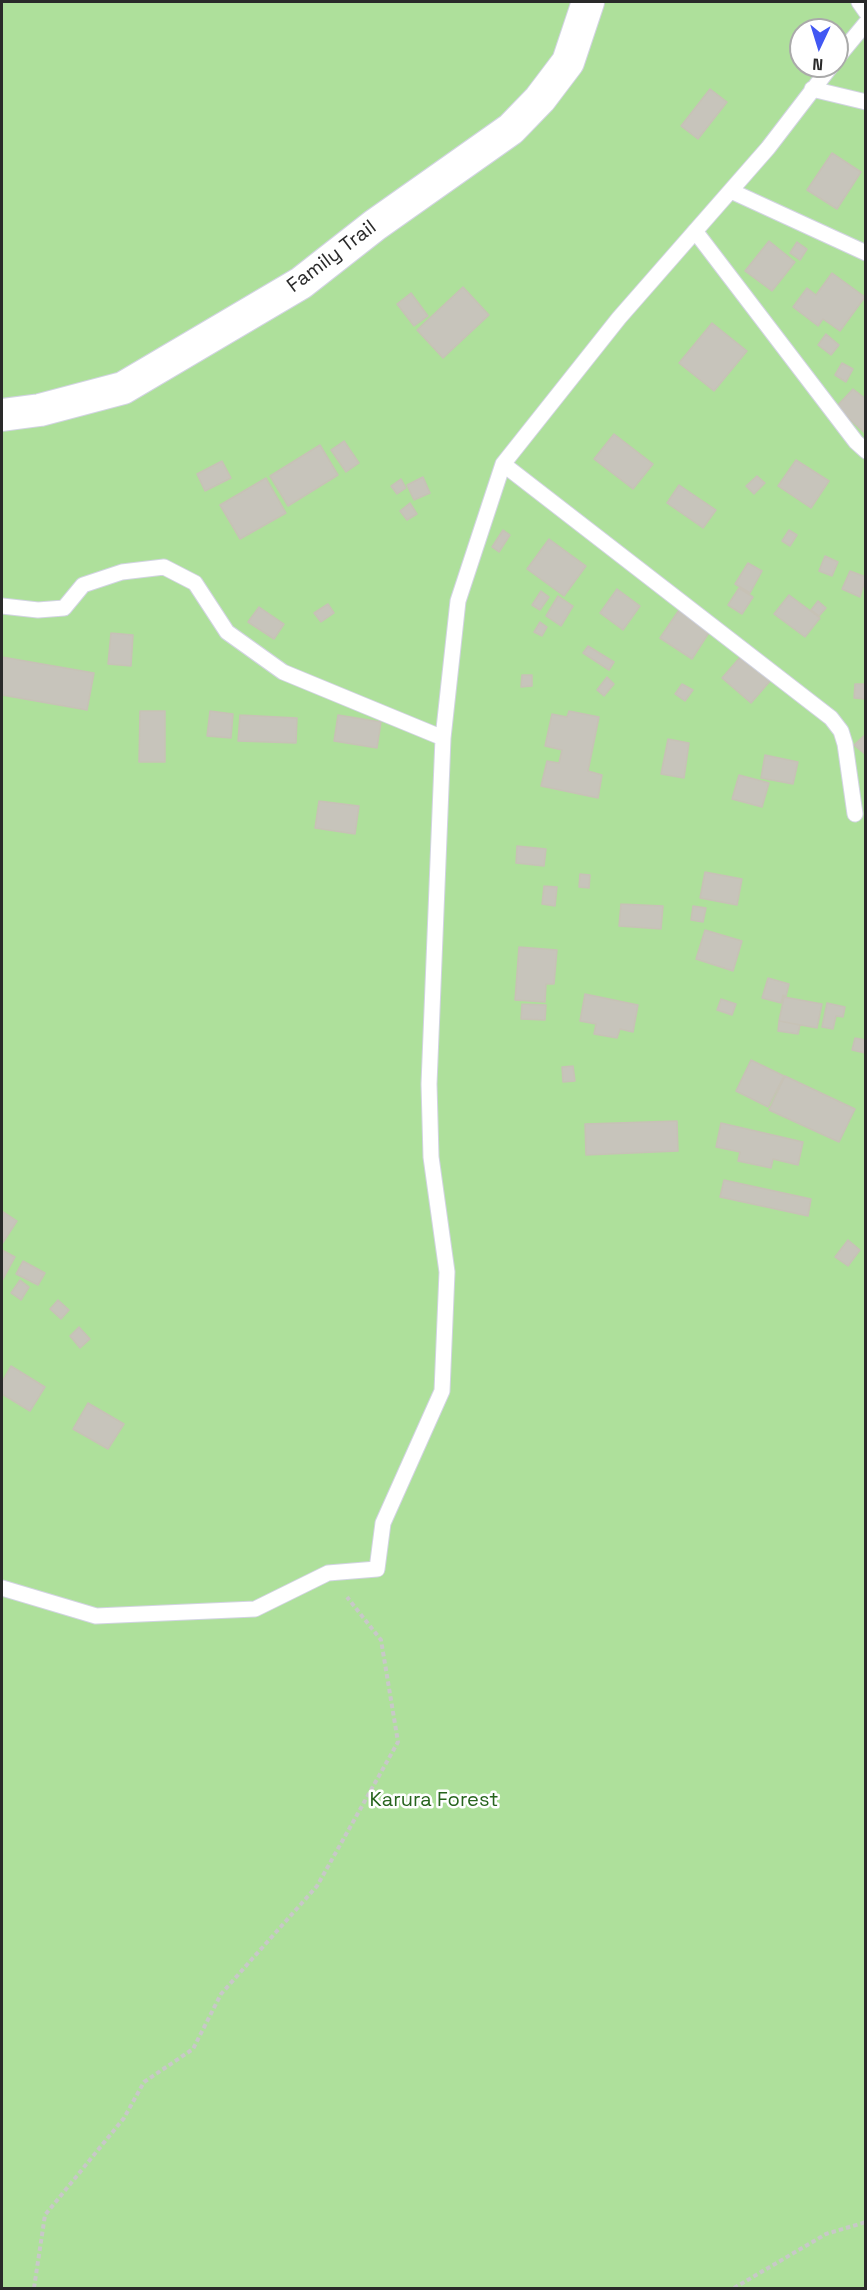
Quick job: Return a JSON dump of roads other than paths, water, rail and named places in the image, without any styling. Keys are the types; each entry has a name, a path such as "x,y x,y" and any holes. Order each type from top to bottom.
{"street":[{"name":"Family Trail","path":"2,414 40,410 123,388 301,283 375,225 510,129 540,99 568,62 588,2"}],"lane":[{"path":"859,2 866,12"},
{"path":"849,44 866,23"},
{"path":"2,1588 96,1616 255,1609 328,1573 377,1569 383,1522 442,1391 447,1272 430,1157 429,1084 443,738 458,601 502,464 619,318 768,148 822,78"},
{"path":"813,89 866,102"},
{"path":"731,191 866,253"},
{"path":"695,231 856,442 866,451"},
{"path":"502,464 831,718 841,730 845,744 855,813"},
{"path":"2,606 38,609 64,608 83,585 122,572 164,567 195,584 227,632 283,672 443,738"}],"park label":[{"name":"Karura Forest","path":"434,1801"}]}
